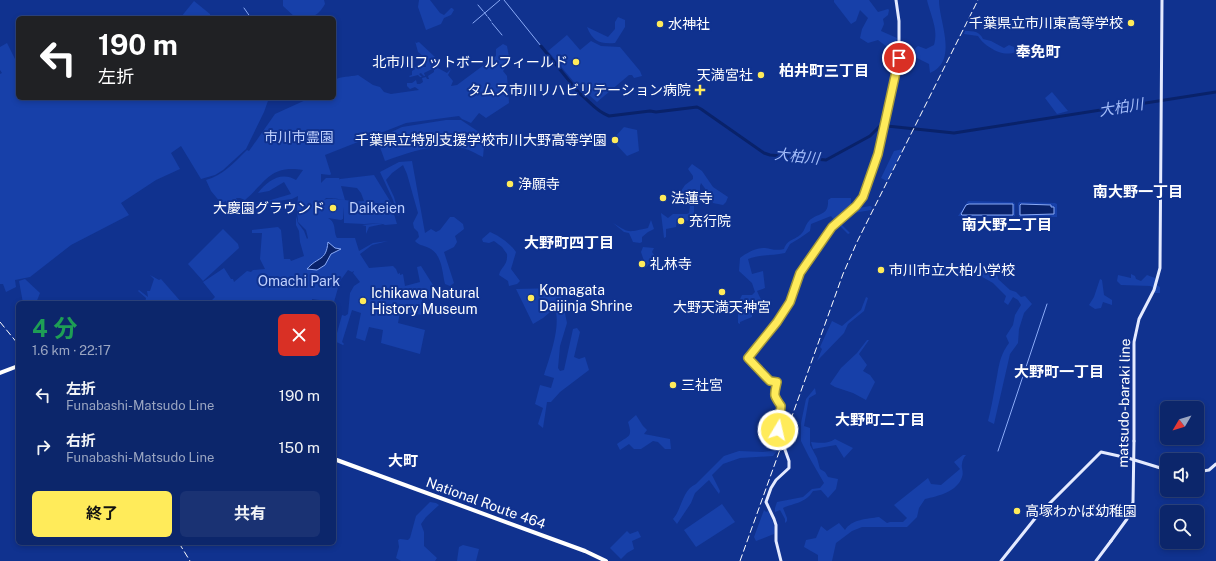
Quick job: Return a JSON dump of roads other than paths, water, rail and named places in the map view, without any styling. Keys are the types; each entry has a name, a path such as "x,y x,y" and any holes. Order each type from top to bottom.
{"highway":[{"path":"0,373 16,367"},
{"name":"National Route 464","path":"336,460 592,554 606,561"}],"main road":[{"path":"781,561 776,541 774,520 766,502 773,484 790,465 778,430 781,406 776,400 775,396 777,382 770,381 748,358 777,322 790,302 800,273 832,227 860,202 865,194 878,154 899,58 899,21 896,0"},
{"name":"matsudo-baraki line","path":"1096,561 1127,519 1133,502 1135,334 1139,319 1154,290 1160,268 1162,0"},
{"path":"1001,561 1037,516 1101,452 1128,458 1160,468"},
{"path":"1204,471 1209,470 1216,464"}],"waterway":[{"path":"473,23 500,0"},
{"name":"大柏川","path":"504,0 541,46"},
{"path":"478,5 483,11"},
{"path":"244,8 250,16"},
{"path":"484,12 487,16"},
{"path":"488,17 491,21"},
{"path":"492,23 502,35"},
{"name":"大柏川","path":"541,46 579,93 596,109 604,114 609,116 697,107 764,153 770,155 826,160 870,136 880,126 954,133 1216,92"},
{"path":"998,451 1047,304"}],"railway":[{"path":"740,561 843,274 857,242 978,0"},
{"path":"0,322 16,342"},
{"path":"180,545 190,561"}],"place":[{"name":"千葉県立市川東高等学校","path":"1131,23"},
{"name":"水神社","path":"660,24"},
{"name":"北市川フットボールフィールド","path":"576,62"},
{"name":"天満宮社","path":"761,75"},
{"name":"タムス市川リハビリテーション病院","path":"700,90"},
{"name":"千葉県立特別支援学校市川大野高等学園","path":"615,140"},
{"name":"浄願寺","path":"510,184"},
{"name":"法蓮寺","path":"663,198"},
{"name":"大慶園グラウンド","path":"333,208"},
{"name":"充行院","path":"681,221"},
{"name":"礼林寺","path":"642,264"},
{"name":"市川市立大柏小学校","path":"881,270"},
{"name":"大野天満天神宮","path":"722,292"},
{"name":"Komagata Daijinja Shrine","path":"531,298"},
{"name":"Ichikawa Natural History Museum","path":"363,301"},
{"name":"三社宮","path":"673,385"},
{"name":"高塚わかば幼稚園","path":"1017,511"}],"district":[{"name":"奉免町","path":"1038,51"},
{"name":"柏井町三丁目","path":"824,70"},
{"name":"南大野一丁目","path":"1138,191"},
{"name":"南大野二丁目","path":"1007,224"},
{"name":"大野町四丁目","path":"569,242"},
{"name":"大野町一丁目","path":"1059,371"},
{"name":"大野町二丁目","path":"880,419"},
{"name":"大町","path":"403,460"}],"park label":[{"name":"市川市霊園","path":"299,137"},
{"name":"Daikeien","path":"377,208"},
{"name":"Omachi Park","path":"299,281"}]}
